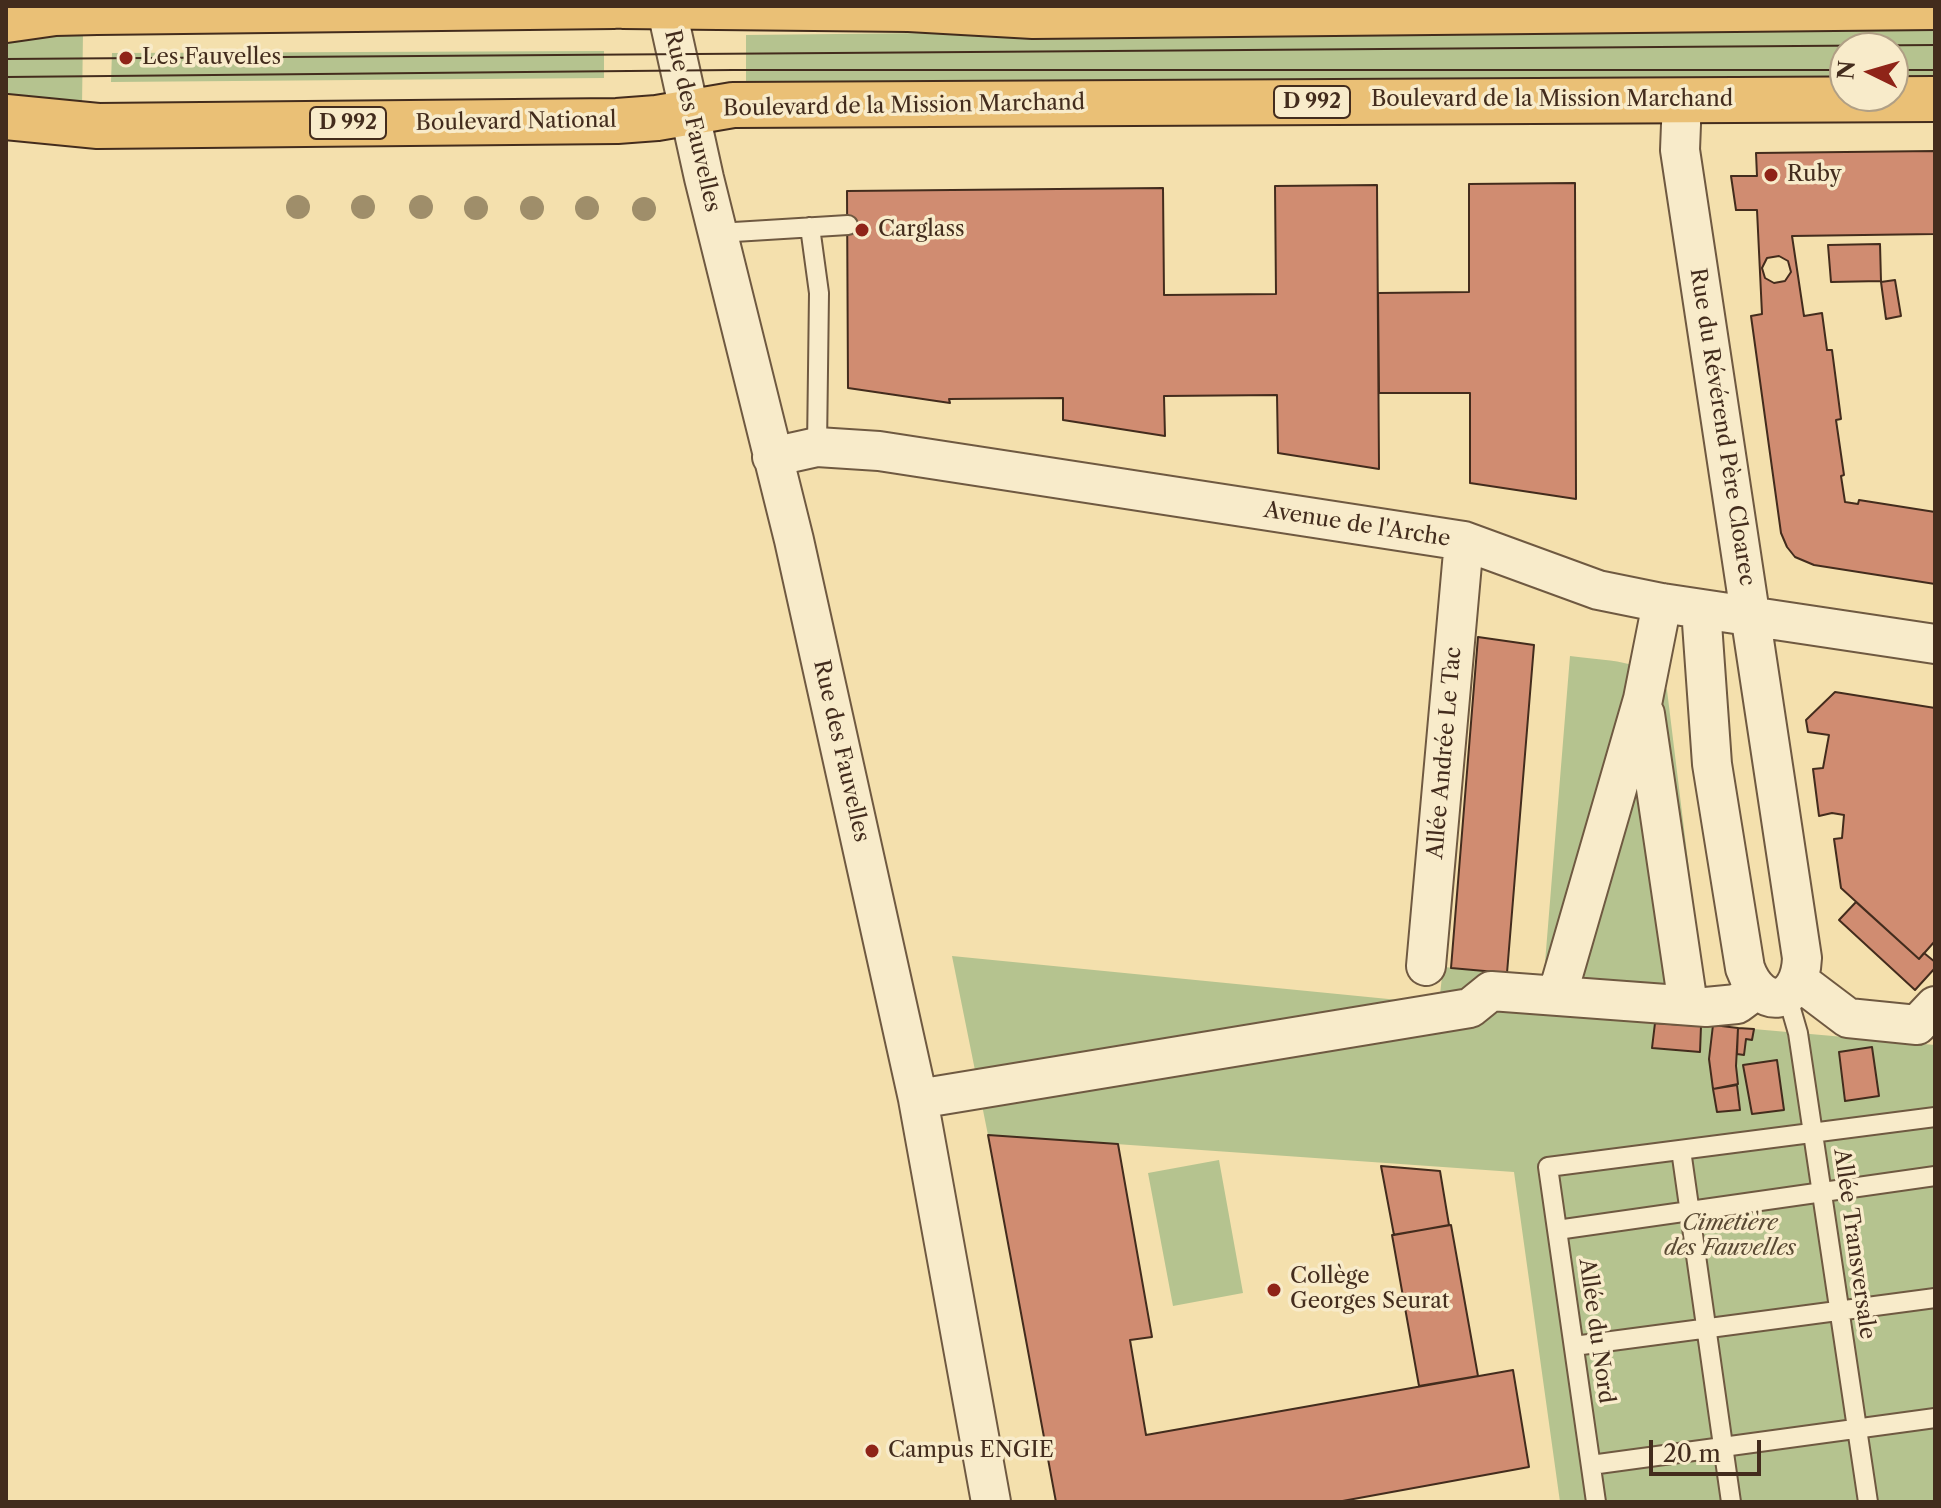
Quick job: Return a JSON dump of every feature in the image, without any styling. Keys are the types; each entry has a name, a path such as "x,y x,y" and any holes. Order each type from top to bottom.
{"main road":[{"path":"6,20 55,13 97,12 614,6"},
{"path":"623,6 1050,11 1935,7"},
{"name":"Boulevard de la Mission Marchand","path":"689,111 733,105 1935,99"},
{"name":"Boulevard National","path":"6,117 60,124 129,125 617,121 657,118 689,111"}],"street":[{"name":"Rue des Fauvelles","path":"666,6 794,540 918,1099 991,1502"},
{"name":"Rue du Révérend Père Cloarec","path":"1682,99 1680,150 1802,958 1781,988"},
{"name":"Avenue de l'Arche","path":"772,457 817,447 879,451 1464,541 1598,590 1662,603 1935,644"},
{"name":"Allée Andrée Le Tac","path":"1426,966 1464,541"},
{"path":"1557,996 1643,699 1662,603"},
{"path":"1701,609 1712,764 1745,968 1848,1018 1917,1025 1935,1006"},
{"path":"1643,699 1688,1005"},
{"path":"1712,764 1772,754"},
{"path":"918,1099 1470,1008 1491,991 1706,1007 1737,1004 1781,988"}],"lane":[{"path":"718,233 848,225"},
{"path":"810,227 819,293 817,447"},
{"name":"Allée Transversale","path":"1781,988 1798,1033 1868,1502"},
{"path":"1731,1502 1681,1150 1935,1117"},
{"name":"Allée du Nord","path":"1596,1502 1548,1167 1681,1150"},
{"path":"1557,1230 1935,1176"},
{"path":"1574,1346 1935,1298"},
{"path":"1591,1465 1935,1418"}],"green space":[{"path":"1925,22 1935,23 1935,81 1909,81 1909,32 1829,32 1829,81 746,89 746,35"},
{"path":"83,32 82,106 6,97 6,41 48,33"},
{"path":"604,51 604,78 111,82 112,53"},
{"name":"Cimetière des Fauvelles","path":"1570,656 1637,666 1659,680 1667,690 1708,1025 1935,1045 1935,1502 1560,1502 1514,1172 988,1135 952,956 1439,1004 1443,967 1544,975"},
{"path":"1219,1160 1243,1293 1173,1306 1148,1173"}],"building":[{"path":"1935,151 1935,234 1792,236 1804,316 1822,313 1827,350 1832,350 1841,419 1836,420 1845,502 1858,504 1859,500 1935,512 1935,584 1814,565 1795,557 1781,533 1751,316 1762,314 1757,210 1736,210 1731,176 1757,176 1756,153","holes":["1779,256 1788,261 1791,272 1785,281 1774,283 1765,278 1762,268 1767,258"]},
{"path":"1575,183 1576,499 1470,483 1470,393 1379,393 1378,293 1469,292 1469,184"},
{"name":"Carglass","path":"1377,185 1379,469 1278,453 1277,395 1164,396 1165,436 1063,420 1063,398 949,399 950,403 848,388 847,191 1163,188 1164,295 1276,294 1275,186"},
{"path":"1880,244 1881,281 1831,282 1828,245"},
{"path":"1895,280 1901,316 1886,319 1881,282"},
{"path":"1478,637 1534,645 1507,973 1451,968"},
{"path":"1835,692 1935,708 1935,941 1919,959 1841,888 1834,839 1842,838 1844,815 1832,813 1819,816 1813,769 1823,768 1829,735 1808,732 1806,720"},
{"path":"1856,902 1919,959 1924,953 1935,962 1935,968 1915,990 1839,920"},
{"path":"1655,1023 1701,1026 1700,1052 1652,1048"},
{"path":"1713,1025 1738,1028 1738,1084 1713,1089 1709,1059"},
{"path":"1738,1028 1754,1029 1752,1040 1746,1039 1744,1055 1737,1054"},
{"path":"1872,1047 1879,1096 1845,1101 1839,1052"},
{"path":"1777,1060 1784,1110 1752,1114 1743,1065"},
{"path":"1737,1085 1740,1110 1717,1112 1713,1089"},
{"path":"988,1135 1118,1144 1152,1337 1130,1340 1146,1435 1513,1370 1529,1467 1337,1502 1056,1502"},
{"path":"1381,1166 1440,1171 1449,1225 1394,1235"},
{"path":"1451,1225 1478,1376 1419,1386 1392,1235"}],"tram line":[{"path":"6,59 1935,45"},
{"path":"6,77 733,70 1829,70"},
{"path":"1909,70 1935,70"}],"place":[{"name":"Les Fauvelles","path":"126,58"},
{"name":"Ruby","path":"1771,175"},
{"name":"Carglass","path":"862,230"},
{"name":"Collège Georges Seurat","path":"1274,1290"},
{"name":"Campus ENGIE","path":"872,1451"}]}
